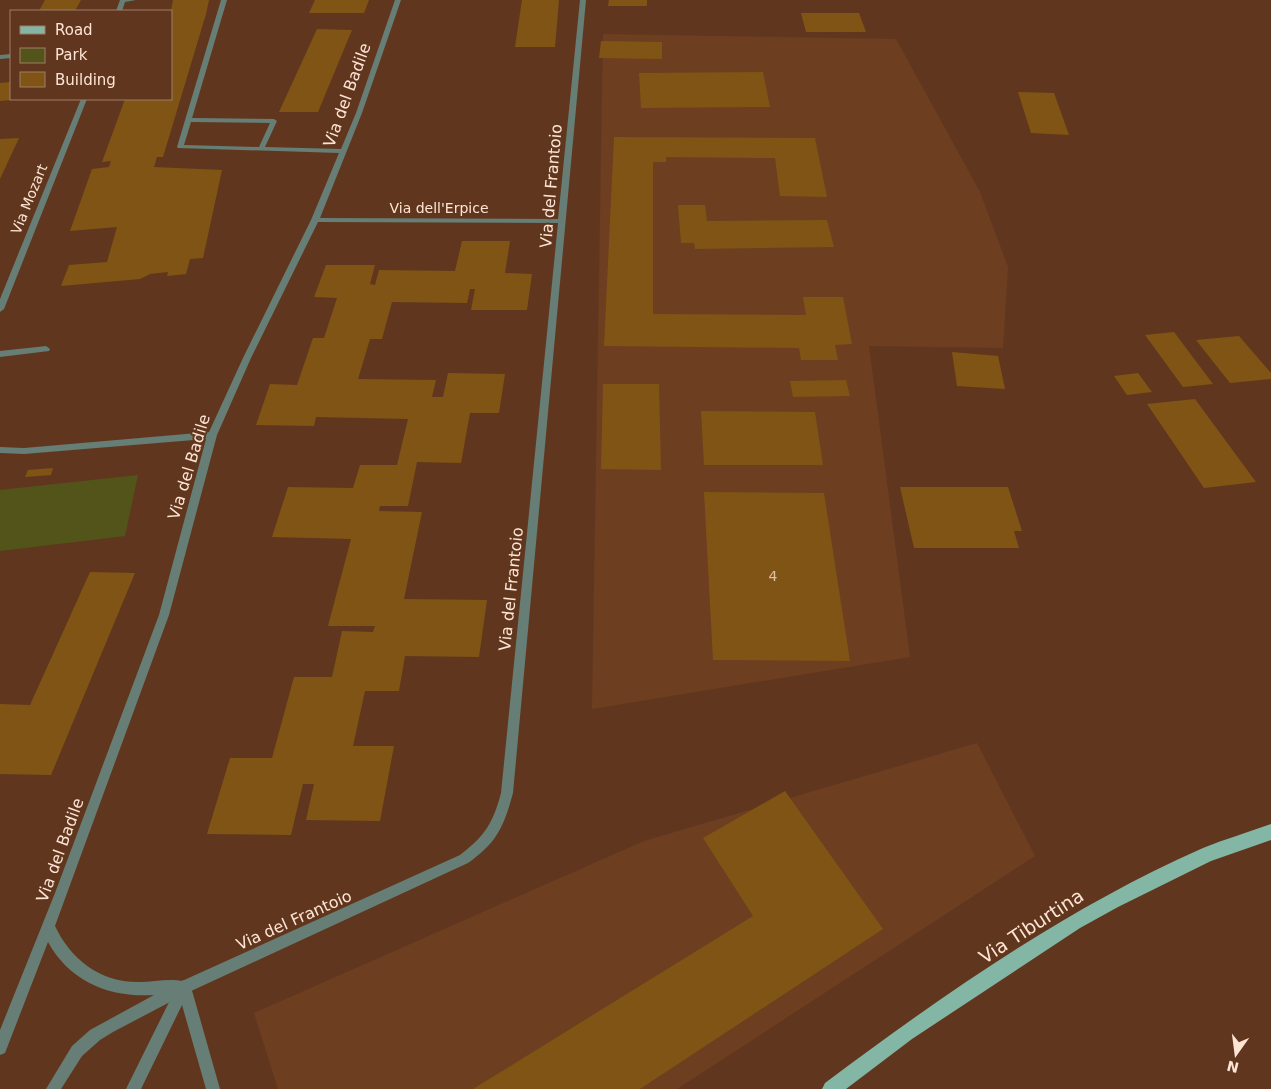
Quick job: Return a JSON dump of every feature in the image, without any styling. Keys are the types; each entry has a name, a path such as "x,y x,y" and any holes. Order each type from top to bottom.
{"main road":[{"name":"Via Tiburtina","path":"831,1089 906,1033 1074,922 1112,901 1208,854 1271,832"}],"street":[{"path":"123,0 133,0"},
{"path":"224,0 180,147 344,151"},
{"name":"Via del Badile","path":"0,1048 48,927 164,615 212,434 315,220 344,151 398,0"},
{"name":"Via del Frantoio","path":"53,1089 77,1051 95,1034 184,986 464,859 483,846 496,829 506,793 583,0"},
{"name":"Via Mozart","path":"0,309 84,100"},
{"path":"188,120 274,121 261,149"},
{"name":"Via dell'Erpice","path":"315,220 563,221"},
{"path":"0,354 46,350"},
{"path":"0,450 24,451 212,434"},
{"path":"48,927 58,947 68,960 86,974 102,983 130,989 184,986"},
{"path":"133,1089 184,986"},
{"path":"184,986 213,1089"}],"shaded area":[{"path":"603,34 896,39 980,192 1008,267 1003,348 869,346 910,657 592,709"},
{"path":"977,743 1035,856 677,1089 278,1089 254,1013 644,841"}],"green space":[{"path":"138,475 125,536 0,551 0,490"}],"building":[{"path":"45,0 81,0 76,10 40,10"},
{"path":"173,0 209,0 163,157 157,157 154,167 222,170 203,258 190,259 186,274 167,276 168,272 150,274 140,279 61,286 69,265 107,262 117,227 70,231 92,169 109,167 111,161 102,162 125,100 172,100 171,10"},
{"path":"315,0 369,0 364,13 309,13"},
{"path":"522,0 559,0 555,47 515,47"},
{"path":"609,0 647,0 647,6 608,6"},
{"path":"801,13 859,13 866,32 806,32"},
{"path":"317,29 352,30 318,112 279,112"},
{"path":"601,41 662,42 662,59 599,58"},
{"path":"763,72 770,107 641,108 639,73"},
{"path":"10,82 11,100 0,101 0,83"},
{"path":"1018,92 1054,93 1069,135 1031,133"},
{"path":"614,137 815,138 827,197 780,196 775,158 666,157 666,162 653,162 653,314 806,315 803,297 843,297 852,344 835,345 838,360 801,360 799,348 604,346"},
{"path":"19,138 0,179 0,139"},
{"path":"678,205 705,205 707,221 827,220 834,247 695,249 694,243 681,243"},
{"path":"462,241 510,241 505,273 532,274 527,310 471,310 475,289 470,289 467,303 392,302 382,339 370,339 358,379 436,380 432,397 443,397 448,373 505,374 499,413 470,413 461,463 417,462 408,506 380,506 379,511 422,512 404,599 487,600 479,657 405,656 399,691 365,691 353,746 394,746 380,821 306,820 314,784 303,784 291,835 207,834 230,758 272,758 294,677 332,677 342,631 373,632 375,626 328,626 351,539 272,537 288,487 353,488 360,465 397,465 408,419 316,417 314,426 256,425 270,384 297,385 313,338 324,338 337,298 314,297 326,265 375,265 370,284 375,285 379,270 455,271"},
{"path":"1174,332 1213,384 1183,387 1145,335"},
{"path":"1239,336 1271,373 1271,379 1230,383 1196,340"},
{"path":"952,352 998,356 1005,389 957,386"},
{"path":"1138,373 1152,392 1127,395 1114,376"},
{"path":"846,380 850,396 793,397 790,381"},
{"path":"603,384 659,384 661,470 601,469"},
{"path":"1195,399 1256,482 1204,488 1147,404"},
{"path":"701,411 815,412 823,465 704,465"},
{"path":"53,468 51,475 25,477 28,470"},
{"path":"900,487 1008,487 1022,531 1014,531 1019,548 914,548"},
{"path":"704,492 824,493 850,661 713,660"},
{"path":"90,572 135,573 51,775 0,774 0,704 30,705"},
{"path":"785,791 883,929 640,1089 473,1089 753,916 703,838"}]}
